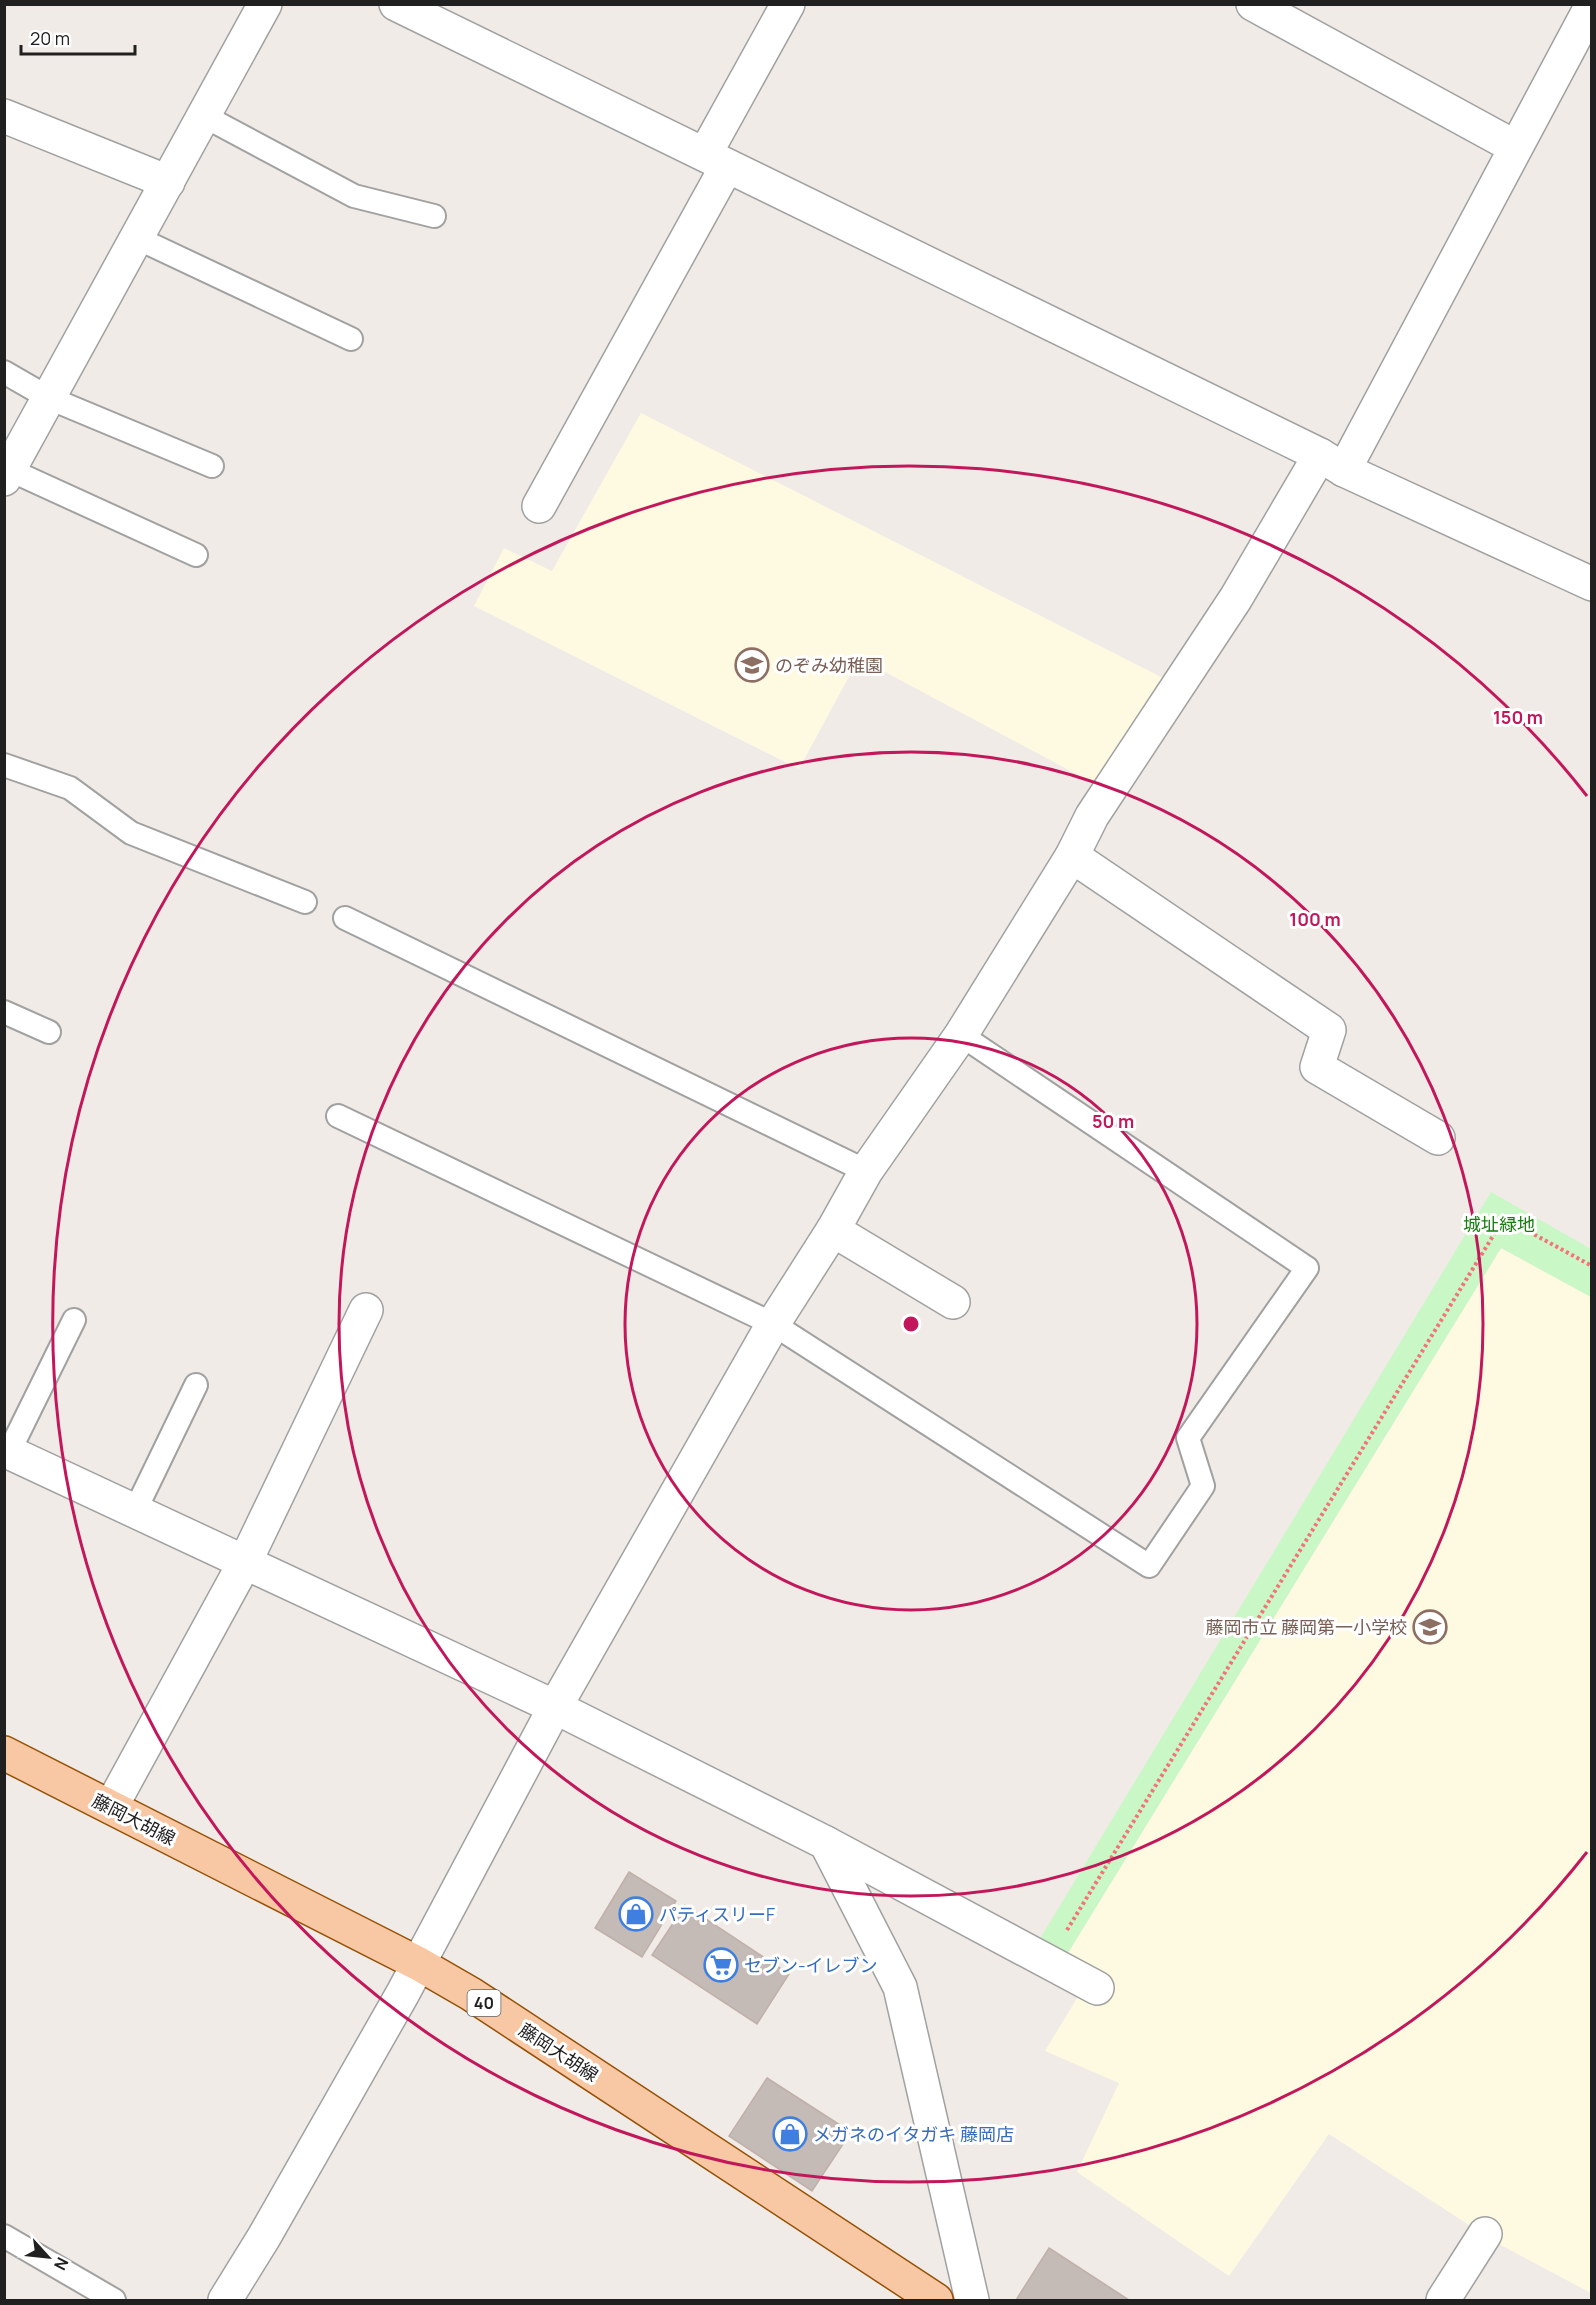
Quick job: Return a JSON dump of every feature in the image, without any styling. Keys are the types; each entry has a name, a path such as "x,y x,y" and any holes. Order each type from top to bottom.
{"main road":[{"name":"藤岡大胡線","path":"4,1753 419,1964 471,1994 932,2299"}],"street":[{"path":"7,474 265,4"},
{"path":"396,4 1332,462 1592,584"},
{"path":"538,506 716,160 788,4"},
{"path":"1254,4 1515,147"},
{"path":"225,2301 264,2237 419,1964 555,1707 773,1324 833,1230 866,1172 961,1035 1072,856 1092,816 1236,598 1332,462 1515,147 1592,5"},
{"path":"4,116 168,182"},
{"path":"1072,856 1329,1030 1317,1066 1438,1138"},
{"path":"833,1230 953,1302"},
{"path":"111,1807 245,1562 366,1310"},
{"path":"7,1451 555,1707 826,1843 1097,1988"},
{"path":"826,1843 900,1987 972,2301"},
{"path":"1443,2301 1485,2234"}],"lane":[{"path":"204,116 354,196 434,216"},
{"path":"137,238 351,339"},
{"path":"4,372 49,398 213,466"},
{"path":"7,474 196,555"},
{"path":"4,765 70,788 131,833 305,902"},
{"path":"345,918 866,1172"},
{"path":"4,1012 49,1032"},
{"path":"338,1116 773,1324 1149,1566 1203,1486 1188,1438 1306,1268 961,1035"},
{"path":"7,1451 74,1320"},
{"path":"135,1510 196,1386"},
{"path":"4,2236 114,2301"}],"path":[{"path":"1047,1962 1504,1218 1592,1266"}],"shaded area":[{"path":"641,413 1163,678 1095,784 859,658 799,769 474,606 504,548 552,571"},
{"name":"藤岡市立 藤岡第一小学校","path":"1501,1248 1591,1297 1591,2293 1495,2242 1329,2134 1229,2276 1077,2172 1119,2083 1045,2051 1094,1970 1066,1956"}],"green space":[{"name":"城址緑地","path":"1491,1192 1591,1249 1591,1297 1501,1248 1066,1956 1038,1942"}],"building":[{"name":"パティスリーF","path":"629,1872 676,1901 642,1957 595,1928"},
{"name":"セブン-イレブン","path":"685,1905 789,1974 757,2024 652,1955"},
{"name":"メガネのイタガキ 藤岡店","path":"767,2078 851,2132 812,2191 729,2136"},
{"path":"1049,2248 1129,2300 1016,2300"}],"place":[{"name":"のぞみ幼稚園","path":"752,665"},
{"name":"藤岡市立 藤岡第一小学校","path":"1430,1627"},
{"name":"パティスリーF","path":"636,1914"},
{"name":"セブン-イレブン","path":"721,1965"},
{"name":"メガネのイタガキ 藤岡店","path":"790,2134"}]}
